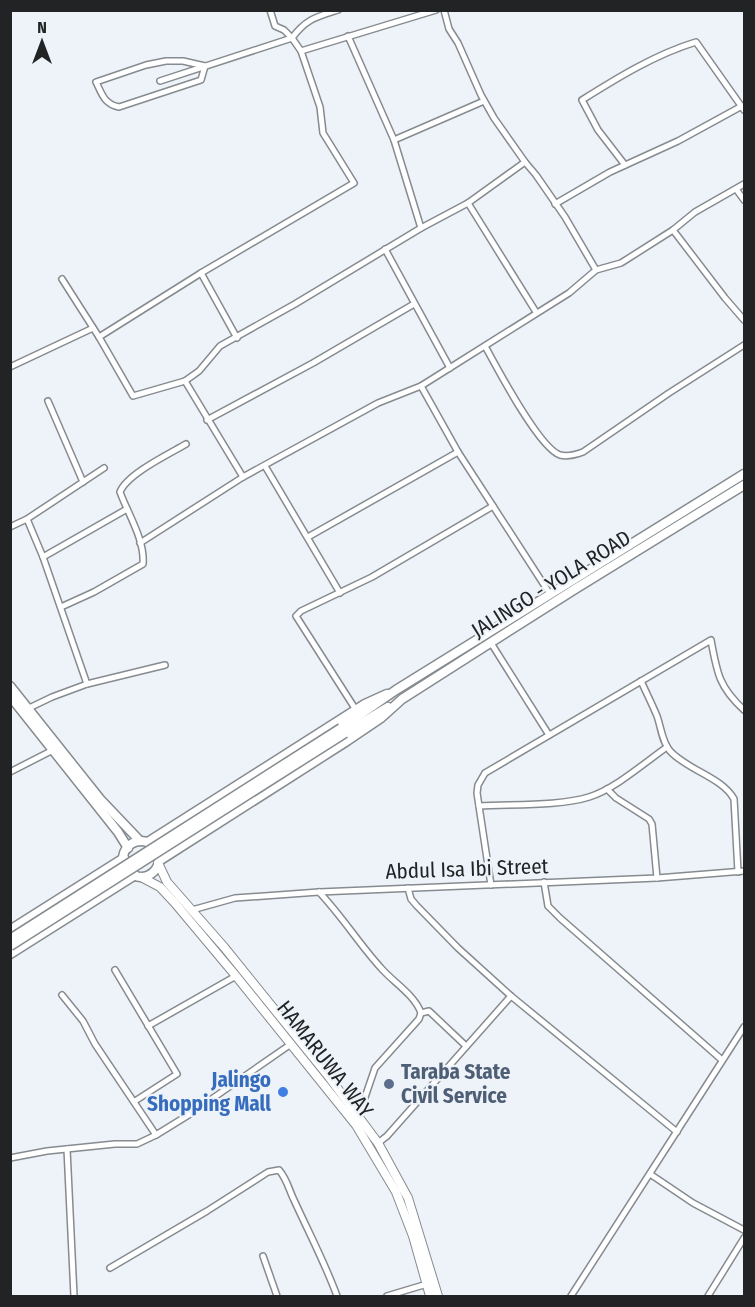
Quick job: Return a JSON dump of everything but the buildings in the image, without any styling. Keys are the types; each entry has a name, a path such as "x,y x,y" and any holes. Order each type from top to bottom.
{"main road":[{"path":"138,876 126,868 124,858 128,848 144,842 356,710 396,690 744,474"},
{"name":"JALINGO - YOLA ROAD","path":"159,862 381,718 402,699 744,485"},
{"path":"10,686 53,750 128,848"},
{"path":"10,946 343,731 396,690"},
{"path":"10,696 26,709 100,799 144,842 156,849 167,882 357,1113 378,1143 408,1198 438,1296"},
{"path":"10,939 343,731 402,699"},
{"path":"10,930 124,858"},
{"path":"10,954 138,876 149,875 159,862"},
{"name":"HAMARUWA WAY","path":"138,876 160,887 236,976 356,1125 390,1180 408,1222 430,1296"}],"street":[{"path":"99,337 201,273 354,183 323,133 320,107 301,51 284,30 275,26 270,10"},
{"path":"160,81 292,38 302,24 338,10"},
{"path":"301,51 436,10"},
{"path":"444,10 449,29 458,43 484,101 536,175 596,270"},
{"path":"348,36 394,140 421,228"},
{"path":"555,204 625,165 743,108 696,42 680,47 582,100 598,130 625,165"},
{"path":"183,61 205,66 199,82 119,107 111,106 104,100 96,82 146,65 166,62 183,61"},
{"path":"394,140 484,101"},
{"path":"62,279 133,396 184,381 199,371 220,346 421,228 468,203 525,162"},
{"path":"140,543 243,477 378,403 421,386 569,293 596,270 621,263 673,230 694,212 744,184"},
{"path":"736,189 744,200"},
{"path":"468,203 536,312"},
{"path":"673,230 744,320"},
{"path":"386,249 450,368"},
{"path":"201,273 237,338"},
{"path":"207,420 314,363 414,304"},
{"path":"10,357 12,366 93,328"},
{"path":"485,346 544,442 561,455 572,456 583,452 744,345"},
{"path":"184,381 243,477"},
{"path":"421,386 458,452 550,594"},
{"path":"48,401 83,483"},
{"path":"61,608 143,564 140,543 120,492 123,486 148,467 186,444"},
{"path":"308,537 458,452"},
{"path":"265,466 340,593"},
{"path":"10,527 27,519 104,468"},
{"path":"356,710 296,616 301,611 372,577 493,506"},
{"path":"43,557 127,509"},
{"path":"27,519 43,557 87,684"},
{"path":"491,885 479,806 478,785 485,773 711,640 716,668 723,687 744,710"},
{"path":"491,643 549,735"},
{"path":"26,709 87,684 165,665"},
{"path":"641,681 657,716 667,747 703,775 729,789 734,799 741,872"},
{"path":"479,806 574,800 591,796 607,789 667,747"},
{"path":"10,772 53,750"},
{"path":"607,789 616,798 649,819 652,824 657,878"},
{"name":"Abdul Isa Ibi Street","path":"192,910 236,898 319,892 657,878 741,872"},
{"path":"544,882 548,906 722,1060"},
{"path":"408,888 411,899 435,926 511,996 677,1132"},
{"path":"319,892 342,916 381,969 406,993 421,1013"},
{"path":"116,970 177,1074 135,1101"},
{"path":"148,1026 236,976"},
{"path":"62,995 83,1021 95,1044 156,1135"},
{"path":"378,1143 387,1136 511,996"},
{"path":"421,1013 429,1011 466,1046"},
{"path":"357,1113 362,1107 375,1068 419,1019 421,1013"},
{"path":"571,1296 744,1027"},
{"path":"10,1158 68,1149 137,1144 190,1114 291,1044"},
{"path":"68,1149 74,1296"},
{"path":"110,1268 261,1176 279,1170 285,1176 337,1296"},
{"path":"650,1174 693,1203 744,1230"},
{"path":"708,1296 744,1238"},
{"path":"263,1256 278,1296"},
{"path":"387,1296 427,1284"}],"place":[{"name":"Taraba State Civil Service","path":"389,1084"},
{"name":"Jalingo Shopping Mall","path":"283,1092"}]}
